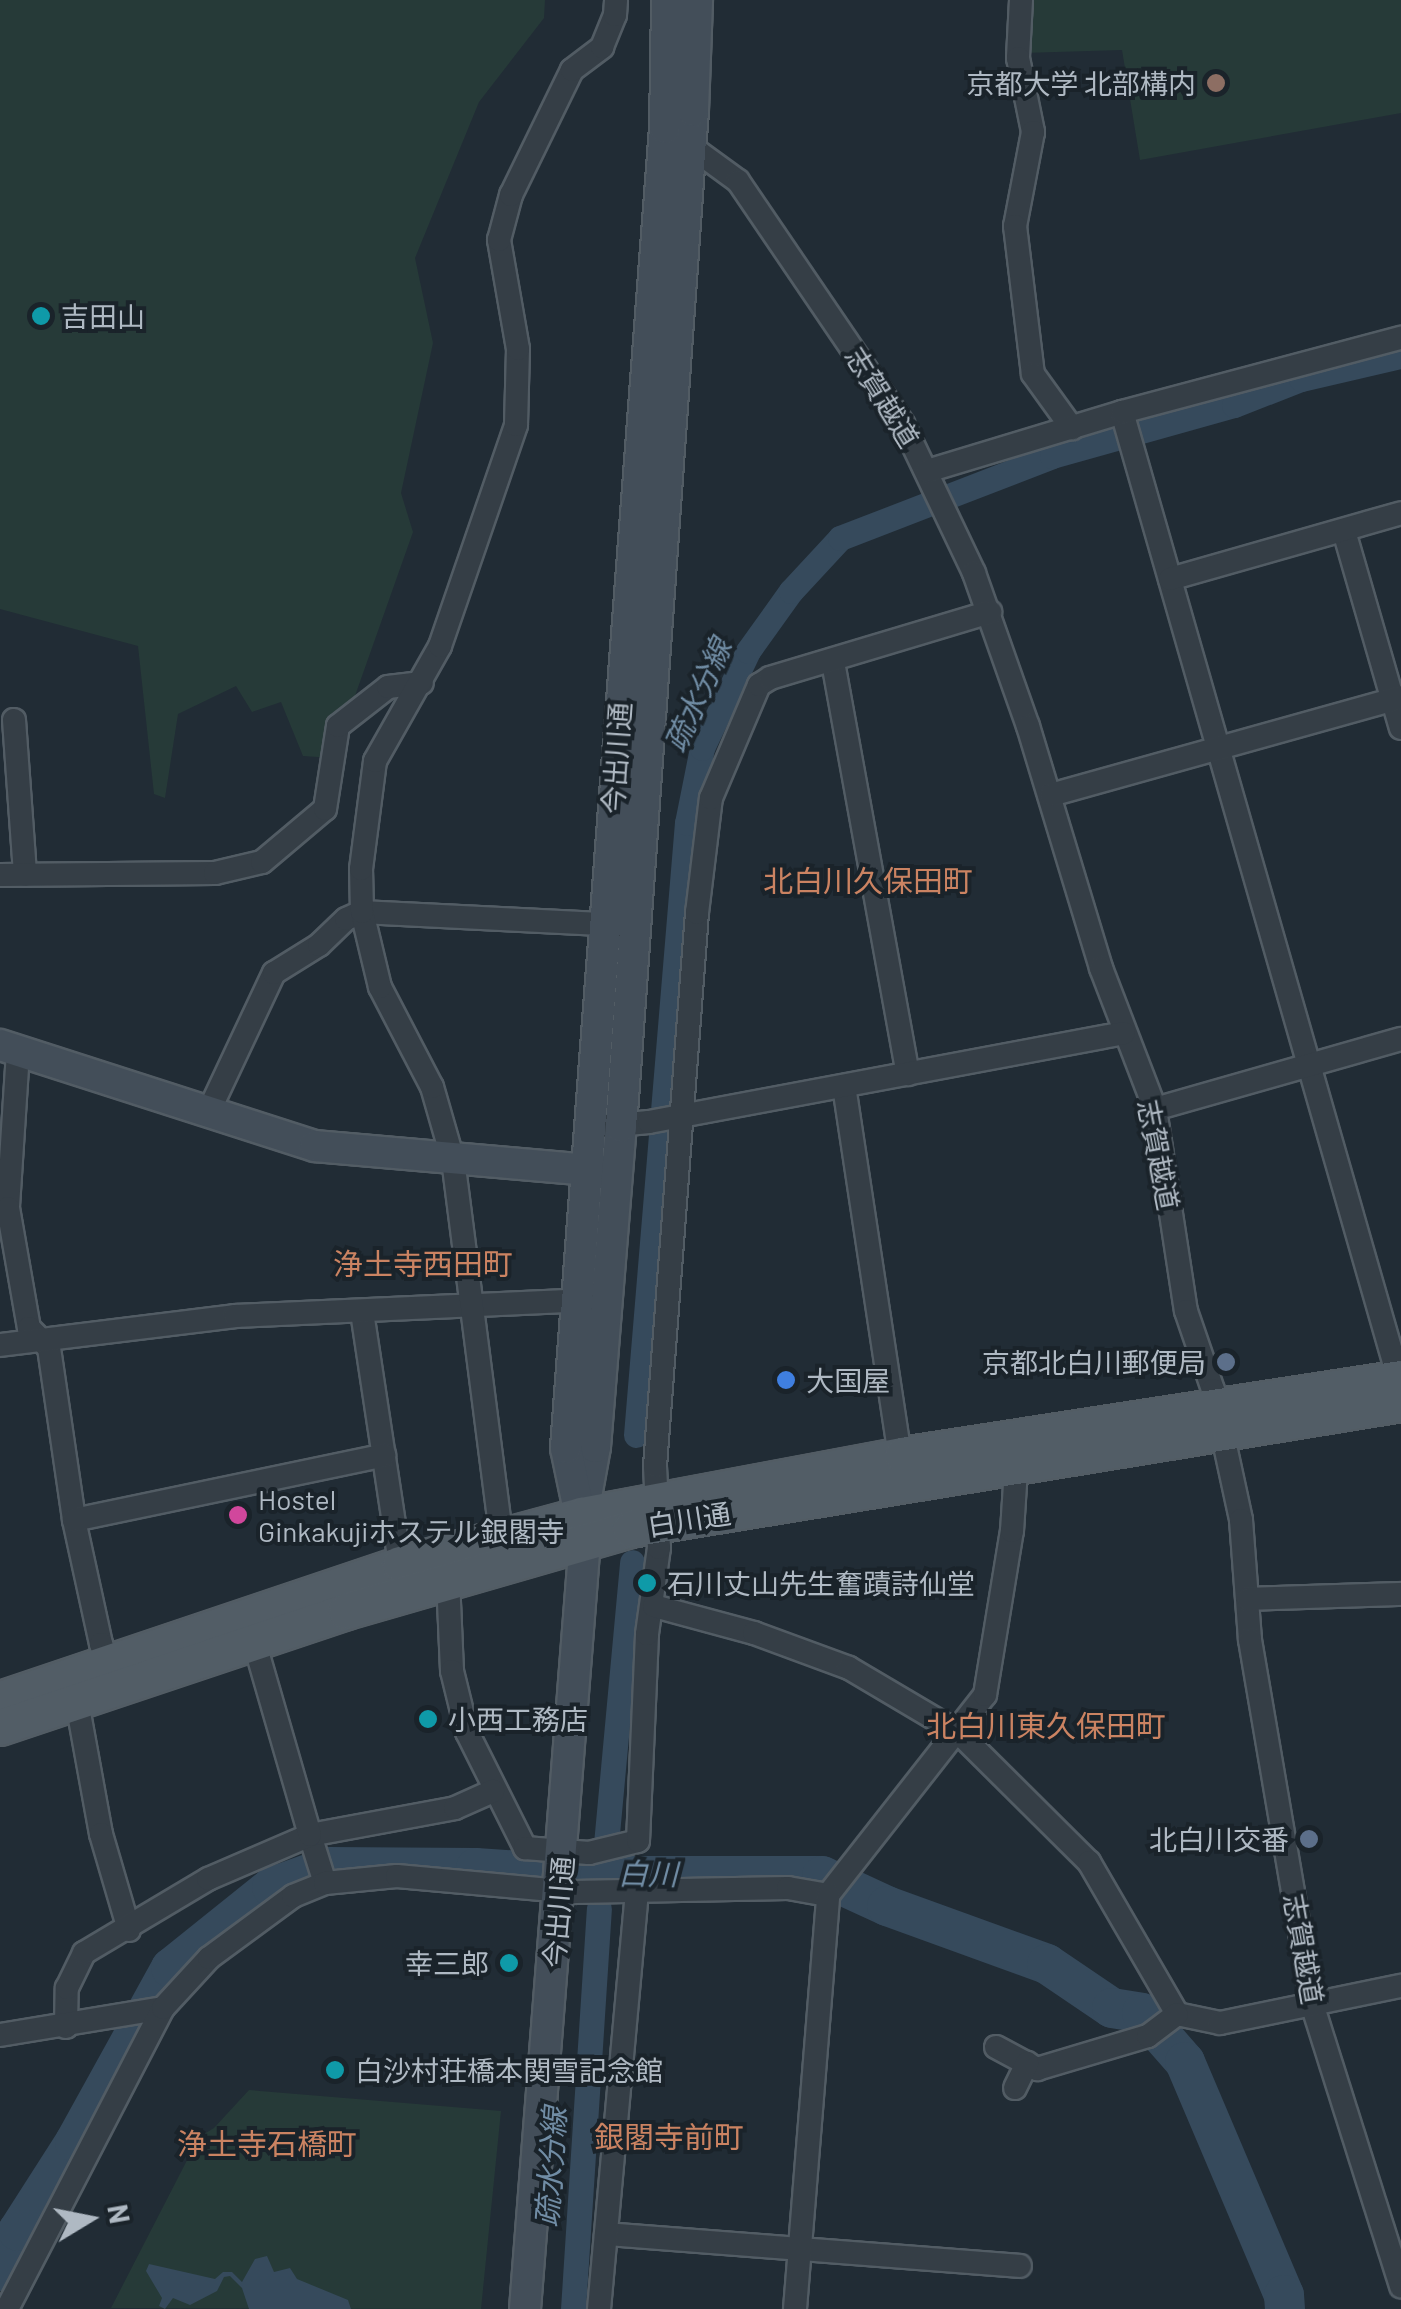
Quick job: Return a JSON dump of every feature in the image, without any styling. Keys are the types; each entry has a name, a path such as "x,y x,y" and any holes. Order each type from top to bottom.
{"main road":[{"name":"今出川通","path":"601,1171 621,1127 619,925 665,128 667,0"},
{"name":"今出川通","path":"525,2309 561,1871 583,1527 566,1448 591,1300 601,1171 589,1125 619,925 690,146 697,0"},
{"path":"9,1049 315,1146 601,1171"},
{"name":"白川通","path":"0,1700 114,1676 251,1630 448,1579 656,1496 902,1470 1400,1387"},
{"name":"白川通","path":"251,1630 400,1564 502,1534 583,1527"},
{"name":"白川通","path":"0,1727 76,1702 114,1676"}],"street":[{"path":"502,1534 454,1160 432,1087 380,987 362,912 361,869 375,761 422,683 468,574 516,425 518,349 499,240 510,195 572,70 602,47 615,15 616,0"},
{"path":"1021,0 1018,58 1033,132 1015,226 1033,374 1072,428"},
{"name":"志賀越道","path":"665,128 738,182 882,388 928,471 990,612 1052,795 1101,968 1156,1109 1186,1311 1220,1419 1241,1520 1250,1640 1313,2006 1401,2286"},
{"path":"928,471 1122,412 1401,338"},
{"path":"1122,412 1400,1387"},
{"path":"1170,579 1401,514"},
{"path":"1344,530 1397,699 1401,728"},
{"path":"561,1871 638,1841 647,1634 654,1606 671,1118 711,798 760,685 770,678 990,612"},
{"path":"833,662 908,1074"},
{"path":"0,875 215,873 262,862 325,809 338,726 388,686 422,683"},
{"path":"1052,795 1397,699"},
{"path":"14,720 25,876"},
{"path":"208,1113 274,973 362,912 619,925"},
{"path":"589,1125 621,1127 1124,1033"},
{"path":"1156,1109 1401,1039"},
{"path":"9,1049 5,1132 8,1208 29,1328 49,1348 74,1520 114,1676"},
{"path":"844,1086 902,1470"},
{"path":"0,1345 235,1316 591,1300"},
{"path":"362,1312 400,1564"},
{"path":"796,2309 835,1885 959,1732 985,1694 1012,1531 1017,1451"},
{"path":"74,1520 384,1455"},
{"path":"448,1579 452,1671 467,1732 525,1848 561,1871"},
{"path":"1248,1599 1401,1594"},
{"path":"654,1606 754,1633 849,1668 959,1732 1088,1862 1173,2017"},
{"path":"251,1630 324,1882"},
{"path":"76,1702 101,1834 129,1930"},
{"path":"66,2027 67,1988 76,1965 95,1946 129,1930 165,1902 208,1879 310,1836 455,1808 494,1791"},
{"path":"7,2309 150,2011 266,1913 324,1882 561,1871 636,1890 835,1885"},
{"path":"599,2309 636,1890"},
{"path":"996,2047 1037,2069 1148,2036 1173,2017 1220,2023 1401,1986"},
{"path":"0,2035 150,2011"},
{"path":"1014,2088 1027,2063"},
{"path":"606,2234 802,2246 1020,2266"}],"green space":[{"path":"0,0 545,0 544,18 479,102 415,258 433,343 401,493 413,532 333,758 303,756 281,702 252,712 236,686 178,714 165,798 154,794 138,646 0,609"},
{"name":"京都大学 北部構内","path":"1029,0 1401,0 1401,113 1140,160 1122,50 1023,53"},
{"name":"白沙村荘橋本関雪記念館","path":"249,2090 501,2111 481,2309 111,2308 199,2137 214,2128"}],"water":[{"path":"267,2256 274,2272 290,2268 297,2279 348,2300 351,2309 249,2309 242,2288 230,2276 224,2277 217,2291 190,2305 173,2298 165,2309 159,2306 162,2298 146,2271 149,2264 215,2279 223,2272 232,2272 242,2282 255,2259"}],"waterway":[{"name":"疏水分線","path":"636,1435 687,823 702,748 748,651 791,591 840,538 1052,456 1234,405 1301,379 1401,356"},
{"name":"疏水分線","path":"606,1844 632,1562"},
{"name":"白川","path":"0,2271 18,2231 75,2142 171,1968 272,1887 328,1867 476,1868 600,1876 822,1876 887,1906 1047,1964 1112,2008 1142,2013 1185,2062 1284,2295 1285,2309"},
{"name":"疏水分線","path":"573,2309 599,1909"}],"place":[{"name":"京都大学 北部構内","path":"1216,83"},
{"name":"吉田山","path":"41,316"},
{"name":"京都北白川郵便局","path":"1226,1362"},
{"name":"大国屋","path":"786,1380"},
{"name":"Hostel Ginkakujiホステル銀閣寺","path":"238,1515"},
{"name":"石川丈山先生奮蹟詩仙堂","path":"647,1583"},
{"name":"小西工務店","path":"428,1719"},
{"name":"北白川交番","path":"1309,1839"},
{"name":"幸三郎","path":"509,1963"},
{"name":"白沙村荘橋本関雪記念館","path":"335,2070"}],"district":[{"name":"北白川久保田町","path":"868,880"},
{"name":"浄土寺西田町","path":"423,1263"},
{"name":"北白川東久保田町","path":"1046,1725"},
{"name":"銀閣寺前町","path":"669,2136"},
{"name":"浄土寺石橋町","path":"267,2143"}]}
